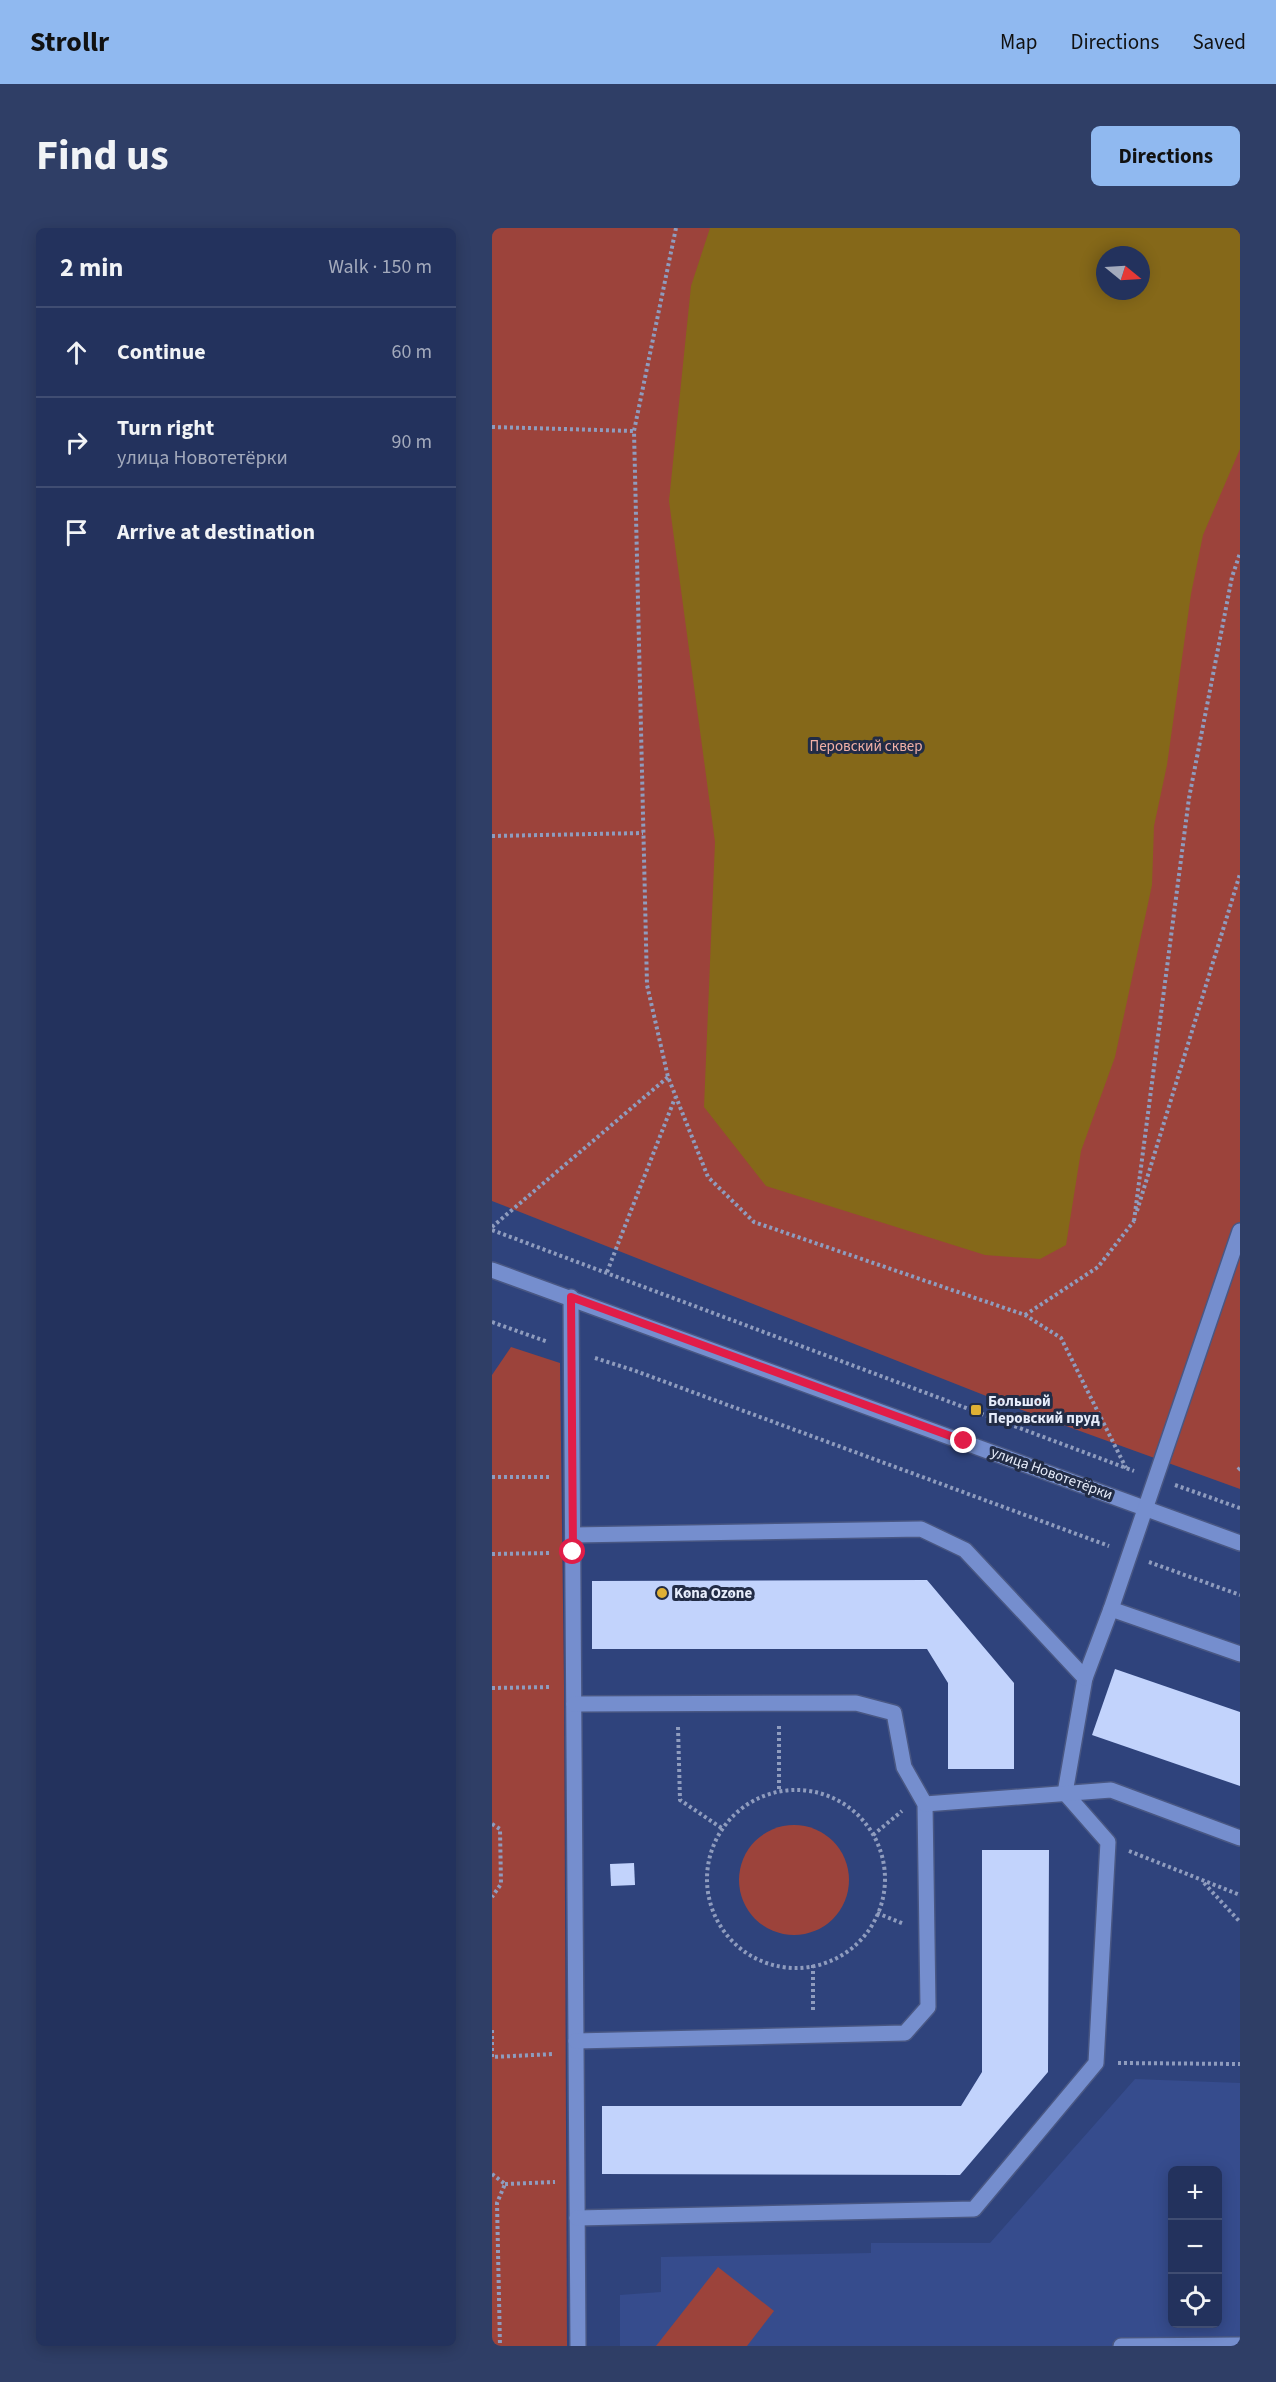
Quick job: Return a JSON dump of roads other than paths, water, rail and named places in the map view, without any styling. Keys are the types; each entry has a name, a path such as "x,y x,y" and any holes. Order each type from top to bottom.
{"street":[{"path":"1065,1793 1085,1678 1111,1610 1240,1232"},
{"name":"улица Новотетёрки","path":"492,1270 1240,1543"},
{"path":"571,1297 578,2346"},
{"path":"573,1535 921,1529 965,1550 1085,1678"},
{"path":"1111,1610 1240,1654"},
{"path":"574,1704 856,1703 894,1713 904,1767 923,1801 928,2007 905,2033 576,2046"},
{"path":"923,1801 1111,1790 1240,1838"},
{"path":"577,2218 974,2210 1096,2063 1108,1842 1065,1793"},
{"path":"1121,2346 1240,2345"}],"place":[{"name":"Большой Перовский пруд","path":"976,1410"},
{"name":"Kona Ozone","path":"662,1593"}],"park label":[{"name":"Перовский сквер","path":"866,746"}]}
